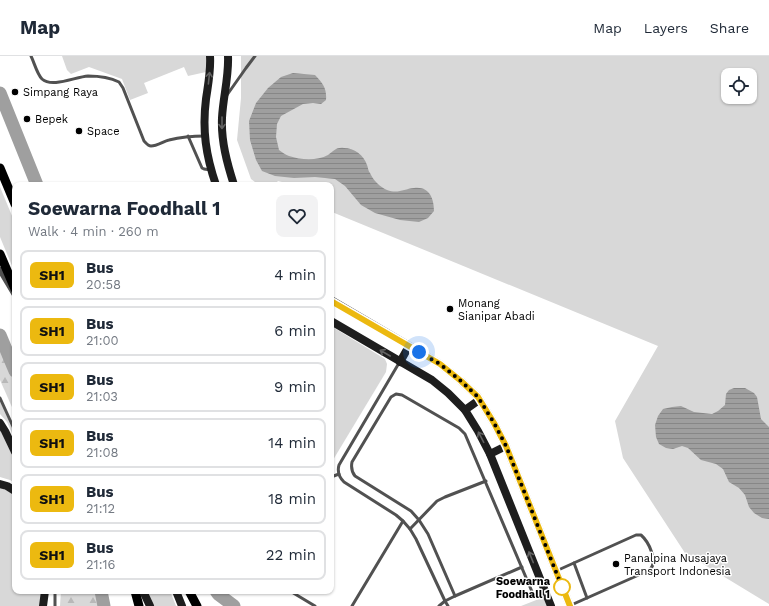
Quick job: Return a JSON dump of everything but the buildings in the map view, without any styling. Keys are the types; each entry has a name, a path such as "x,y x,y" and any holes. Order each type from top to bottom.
{"main road":[{"path":"0,168 12,197"},
{"path":"0,254 12,282"},
{"path":"136,594 139,606"},
{"path":"191,594 197,606"}],"street":[{"path":"210,56 204,120 207,153 215,182"},
{"path":"228,56 222,119 224,150 233,182"},
{"path":"0,270 12,290"},
{"path":"334,302 440,364 461,381 479,400 494,423 506,446 570,606"},
{"path":"334,323 432,380 465,410 490,454 551,606"},
{"path":"400,362 409,346"},
{"path":"465,410 479,400"},
{"path":"0,423 12,446"},
{"path":"490,454 506,446"},
{"path":"0,484 12,489"},
{"path":"44,594 44,606"},
{"path":"144,594 150,606"},
{"path":"177,594 182,606"}],"lane":[{"path":"31,56 40,77 51,83 86,76 103,77 119,82 123,88 144,141 148,146 188,136 205,136"},
{"path":"224,99 255,56"},
{"path":"188,136 202,168 204,170 211,170"},
{"path":"400,362 339,465 338,471 344,482 388,509 403,521 410,529 448,606"},
{"path":"455,596 428,534 419,520 411,511 355,476 351,468 352,462 392,396 398,394 462,430 486,481 533,594"},
{"path":"0,398 12,424"},
{"path":"334,476 339,474"},
{"path":"410,529 437,501 486,481"},
{"path":"352,606 403,521"},
{"path":"556,570 639,534 644,537 648,544 654,563 650,570 570,606"},
{"path":"574,563 587,598"},
{"path":"439,606 455,596 522,567"},
{"path":"55,594 55,606"},
{"path":"295,594 315,606"}],"green space":[{"path":"62,56 207,56 206,72 188,76 184,67 144,83 148,93 130,100 122,79 89,67 71,74 67,70"},
{"path":"241,56 769,56 769,604 685,553 623,458 615,421 658,346 334,213 334,182 255,182 251,179 237,140 241,98"},
{"path":"0,187 12,216 12,266 0,237"},
{"path":"334,328 385,359 387,364 386,372 334,458"},
{"path":"0,340 12,368 12,407 0,380"},
{"path":"0,400 12,427 12,433 7,422 0,414"},
{"path":"0,430 12,454 12,481 0,477"},
{"path":"0,487 12,493 12,594 42,594 41,606 0,606"},
{"path":"61,594 100,594 102,606 60,606"},
{"path":"147,594 171,594 176,606 152,606"},
{"path":"544,597 548,606 521,606"}],"shaded area":[{"path":"293,73 315,75 324,86 326,100 321,104 303,104 281,116 277,124 276,137 279,150 289,156 309,159 324,157 339,148 348,148 355,151 364,158 375,181 384,189 394,192 419,188 427,191 432,197 434,211 428,218 419,222 400,220 375,213 361,205 345,186 335,179 275,176 262,171 256,160 250,140 249,121 256,103 268,88 281,77"},
{"path":"734,388 745,388 754,393 757,397 761,419 769,427 769,519 762,518 754,513 749,507 745,495 739,488 729,482 723,469 716,464 701,460 688,448 682,446 673,449 666,448 659,444 656,437 655,425 658,416 663,409 681,406 694,412 712,414 725,405 726,394 729,390"}],"waterway":[{"path":"0,93 36,182"},
{"path":"0,335 12,364"},
{"path":"102,594 104,606"},
{"path":"218,594 234,606"}],"bus line":[{"name":"SH1","path":"334,303 440,364 478,397 506,446 570,606"}],"place":[{"name":"Simpang Raya","path":"15,92"},
{"name":"Bepek","path":"27,119"},
{"name":"Space","path":"79,131"},
{"name":"Monang Sianipar Abadi","path":"450,309"},
{"name":"Panalpina Nusajaya Transport Indonesia","path":"616,564"},
{"name":"Soewarna Foodhall 1","path":"562,587"}],"route":[{"path":"419,352 440,364 478,397 494,423 506,446 562,587"}]}
